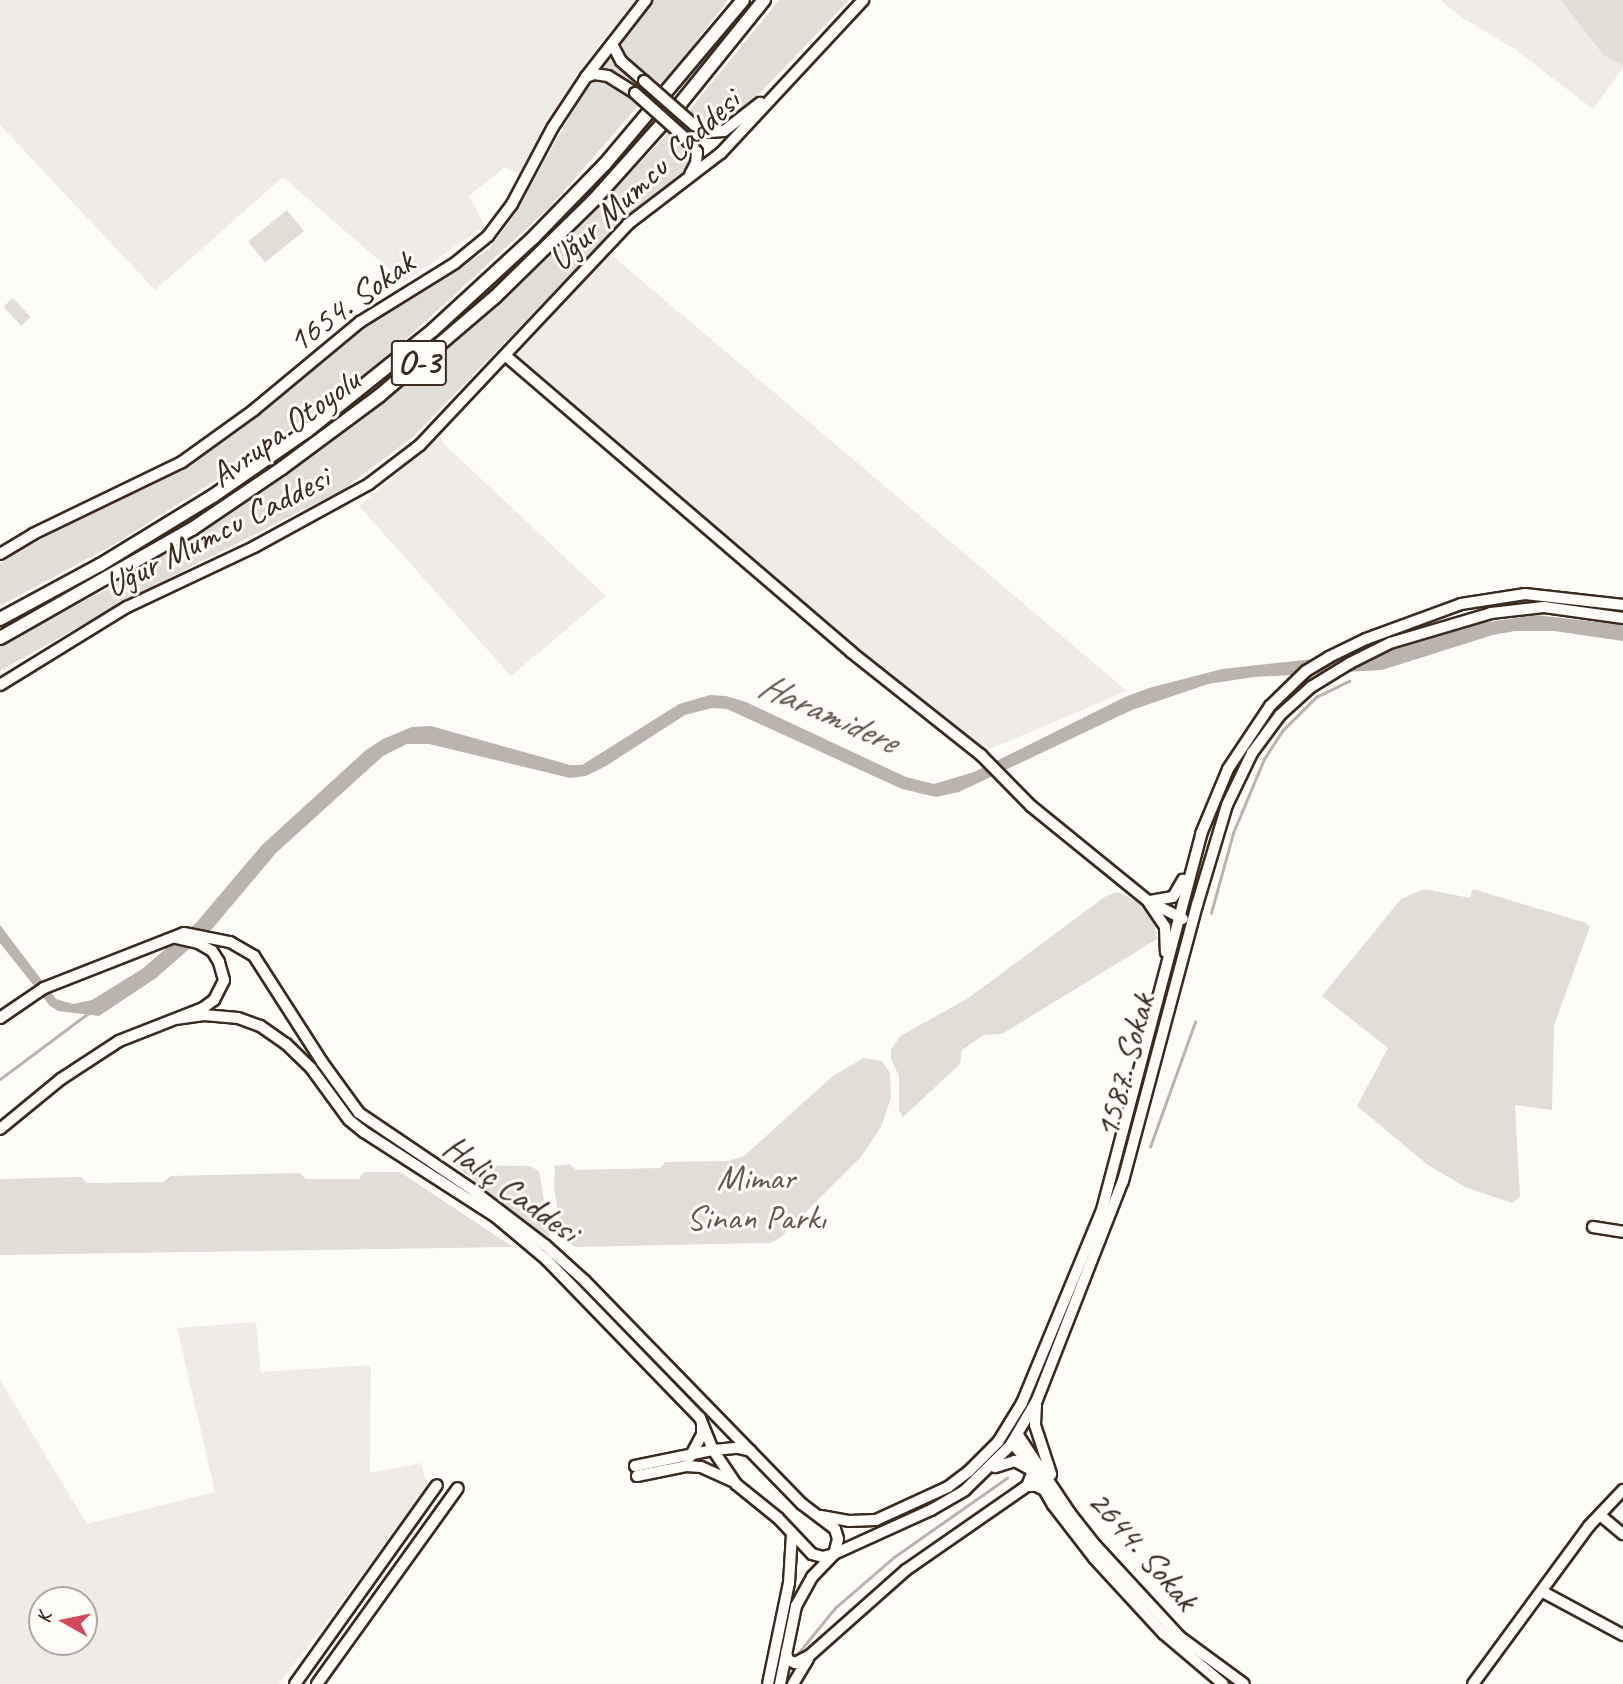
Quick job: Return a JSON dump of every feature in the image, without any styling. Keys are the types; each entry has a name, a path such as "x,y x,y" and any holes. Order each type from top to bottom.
{"highway":[{"name":"Avrupa Otoyolu","path":"0,620 100,565 213,496 317,423 441,323 533,238 614,154 743,0"},
{"name":"Avrupa Otoyolu","path":"0,638 191,529 282,468 397,382 495,297 595,199 680,104 764,0"}],"main road":[{"name":"1654. Sokak","path":"0,554 33,534 182,462 254,410 360,322 464,256 501,223 553,127 586,77 646,0"},
{"name":"Uğur Mumcu Caddesi","path":"0,685 127,607 254,547 369,484 420,445 628,224 721,153 863,0"},
{"path":"612,44 621,61 694,125 710,132 728,129 786,81"},
{"path":"586,77 594,74 608,76 635,93 684,137 697,154 695,165 686,180"},
{"path":"506,356 851,652 981,755 1031,806 1147,901 1180,920"},
{"name":"1587. Sokak","path":"815,1515 858,1521 892,1514 948,1487 969,1471 1006,1430 1026,1395 1102,1210 1180,920 1200,834 1228,769 1255,727 1285,690 1329,657 1366,639 1461,604 1498,596 1555,595 1623,605"},
{"name":"1587. Sokak","path":"780,1684 802,1594 812,1577 834,1553 947,1502 983,1475 1015,1439 1037,1400 1123,1181 1197,905 1227,805 1242,771 1280,715 1311,687 1390,643 1491,613 1544,607 1623,618"},
{"path":"1147,901 1165,900 1177,892 1200,834"},
{"path":"1147,901 1165,926 1166,969"},
{"path":"1178,975 1180,920 1197,905"},
{"name":"Haliç Caddesi","path":"0,1018 44,988 184,933 211,936 230,942 254,956 322,1062 359,1113 474,1191 560,1259 837,1534 834,1553 824,1557 812,1554 778,1518 736,1483 713,1450 700,1418 560,1259 364,1132 349,1120 311,1068 286,1044 260,1026 237,1018 204,1015 177,1019"},
{"path":"0,1129 61,1079 119,1041 177,1019 214,1000 224,980 223,972 212,951 198,943 173,938"},
{"path":"0,1117 18,1114"},
{"path":"686,1404 697,1397"},
{"path":"686,1466 702,1434 700,1418"},
{"path":"1006,1430 1015,1439"},
{"path":"736,1483 716,1472 686,1466 636,1471 713,1450 738,1448 751,1451"},
{"path":"983,1475 1012,1461 1032,1469 1027,1486"},
{"path":"786,1653 788,1660 795,1663 809,1656 906,1570 1027,1486 1050,1489"},
{"path":"768,1684 789,1583 792,1534"},
{"path":"793,1684 809,1656"}],"street":[{"path":"1593,1227 1623,1232"},
{"path":"1037,1400 1035,1425 1050,1489"},
{"name":"2644. Sokak","path":"1015,1439 1032,1469 1096,1546 1180,1637 1244,1684"},
{"name":"2644. Sokak","path":"1015,1439 1094,1558 1156,1624 1223,1684"},
{"path":"295,1684 437,1485"},
{"path":"317,1684 458,1488"},
{"path":"1473,1684 1600,1515 1623,1490"},
{"path":"1600,1515 1623,1534"},
{"path":"1543,1592 1623,1635"}],"shaded area":[{"path":"0,0 637,0 598,46 519,174 505,167 469,196 485,226 404,282 283,177 155,290 0,125"},
{"path":"1440,0 1561,0 1603,55 1623,65 1623,68 1593,109 1513,48 1463,18"},
{"path":"609,253 1127,691 983,752 936,718 514,357"},
{"path":"440,436 444,444 606,596 511,676 359,506"},
{"path":"1536,615 1623,625 1623,641 1554,631 1515,631 1493,635 1382,670 1254,677 1208,684 1132,710 959,792 936,797 902,789 727,709 712,708 685,715 606,766 586,776 570,778 429,744 407,744 383,756 276,853 212,929 156,978 99,1016 58,1011 50,1006 0,943 0,925 56,999 73,1004 92,1000 142,969 196,923 262,845 366,750 383,739 412,727 431,726 570,765 582,765 679,704 710,695 726,696 746,702 906,777 934,784 974,772 1125,697 1149,688 1222,669 1392,650 1481,623"},
{"path":"256,1322 261,1372 371,1365 370,1473 421,1463 428,1488 279,1684 0,1684 0,1380 87,1524 215,1492 177,1328"}],"green space":[{"path":"651,0 728,0 662,86 624,54 622,40"},
{"path":"779,0 849,0 727,125 714,129 701,124 688,112"},
{"path":"1561,0 1623,0 1623,65 1603,55"},
{"path":"609,55 645,88 642,91 620,74 599,68"},
{"path":"596,81 611,84 638,106 550,207 382,361 255,455 120,541 0,606 0,564 21,549 184,467 283,393 357,332 489,249 511,220 586,88"},
{"path":"669,132 687,144 693,156 686,171 619,224 414,436 344,489 136,595 0,671 0,645 105,590 199,533 295,468 422,370 498,304 582,224"},
{"path":"287,210 304,231 265,262 248,241"},
{"path":"13,298 31,317 21,326 3,307"},
{"path":"1424,889 1470,898 1473,889 1586,923 1590,927 1554,1025 1552,1110 1515,1105 1520,1197 1512,1203 1467,1188 1428,1165 1357,1106 1388,1048 1322,996 1401,899"},
{"name":"Mimar Sinan Parkı","path":"1117,892 1140,902 1153,915 1157,939 1002,1034 984,1035 962,1050 960,1064 903,1117 899,1110 899,1076 891,1059 891,1050 900,1036 967,999 1106,896"},
{"name":"Mimar Sinan Parkı","path":"864,1058 882,1061 890,1073 891,1098 881,1127 861,1157 780,1238 770,1243 575,1247 562,1237 554,1187 555,1166 570,1164 576,1170 660,1168 665,1162 729,1161 744,1156 834,1075"},
{"path":"455,1165 530,1166 539,1171 550,1235 546,1239"},
{"path":"364,1172 400,1172 513,1247 0,1255 0,1179 81,1177 87,1183 163,1182 171,1176 299,1173 306,1179 359,1179"}],"waterway":[{"path":"1211,913 1233,833 1264,759 1282,731 1316,697 1349,681"},
{"path":"0,1079 90,1012"},
{"path":"1150,1147 1195,1022"},
{"path":"795,1657 835,1608 894,1557 1007,1478"}],"water label":[{"name":"Haramidere","path":"828,713"}]}
